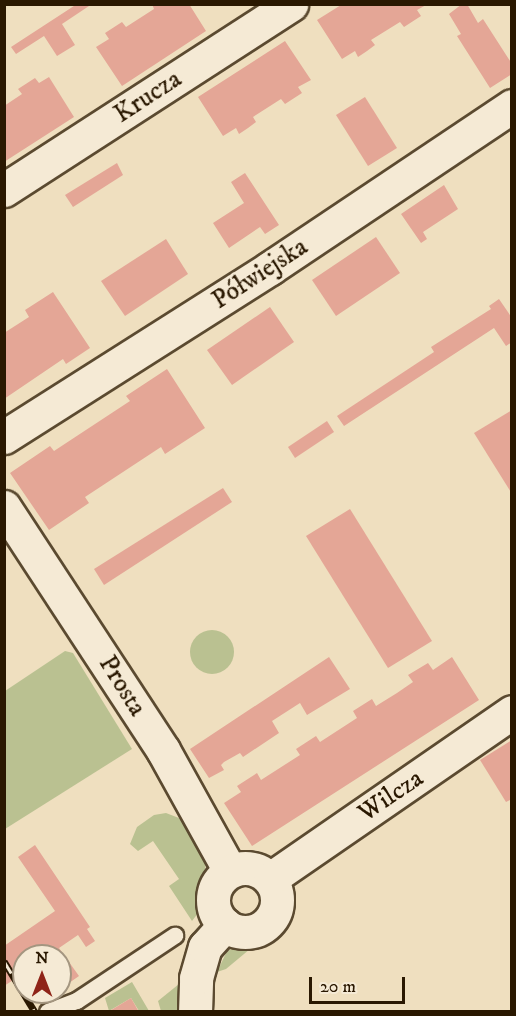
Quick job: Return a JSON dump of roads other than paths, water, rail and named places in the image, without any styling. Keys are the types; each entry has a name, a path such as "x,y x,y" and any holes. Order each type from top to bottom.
{"street":[{"name":"Krucza","path":"4,190 291,4"},
{"name":"Półwiejska","path":"4,436 270,268 512,106"},
{"name":"Prosta","path":"4,507 163,750 230,871"},
{"name":"Wilcza","path":"270,879 512,712"},
{"path":"251,868 270,879 277,898 276,908 264,925 244,932 225,925 218,917 213,897 221,878 230,871 251,868"},
{"path":"195,1011 200,963 213,935 225,925"}],"lane":[{"path":"48,1011 77,1001 175,936"}],"railway":[{"path":"4,961 35,1012"}]}
